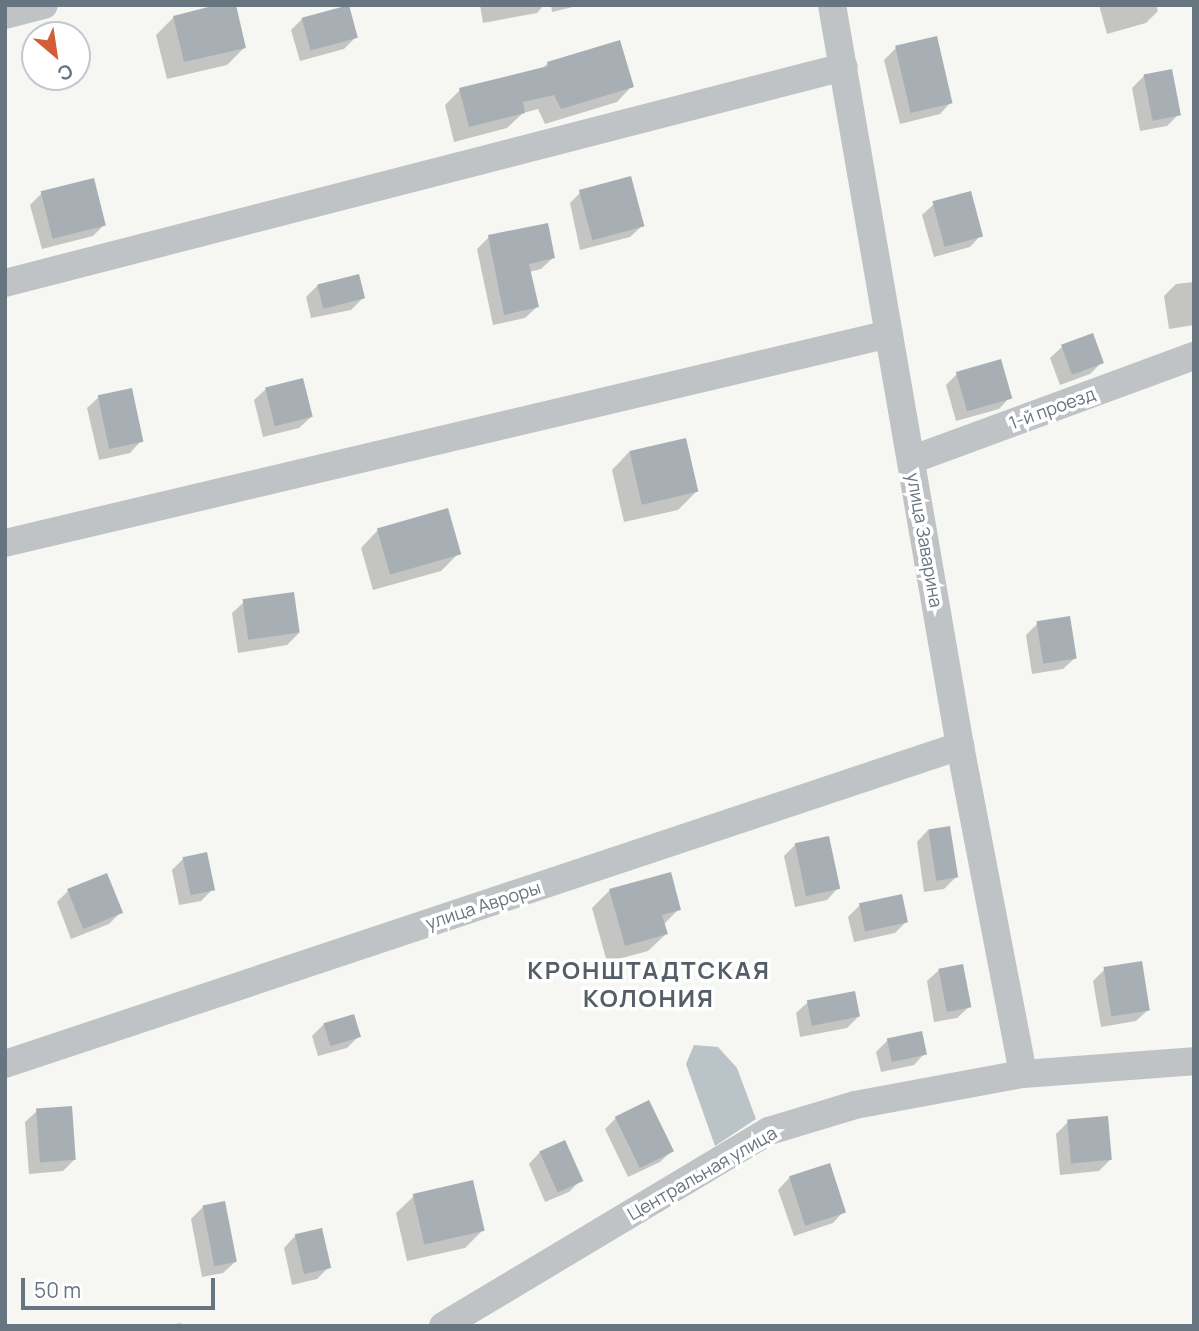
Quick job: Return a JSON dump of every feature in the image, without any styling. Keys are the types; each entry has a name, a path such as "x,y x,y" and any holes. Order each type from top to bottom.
{"street":[{"path":"5,15 44,5"},
{"name":"улица Заварина","path":"832,5 960,746 1023,1074"},
{"path":"5,283 844,67"},
{"path":"5,543 889,334"},
{"name":"1-й проезд","path":"911,460 1194,356"},
{"name":"улица Авроры","path":"5,1064 960,746"},
{"name":"Центральная улица","path":"443,1326 769,1131 855,1105 1023,1074 1194,1060"}],"shaded area":[{"path":"694,1045 718,1047 737,1068 756,1119 715,1146 686,1064"}],"building":[{"path":"216,5 236,5 246,48 184,62 173,16"},
{"path":"349,5 358,38 310,51 302,18"},
{"path":"937,36 953,103 911,113 895,46"},
{"path":"620,40 634,87 561,109 554,95 523,102 525,113 469,127 459,88 548,66 547,62"},
{"path":"1172,69 1181,115 1153,121 1144,75"},
{"path":"631,176 644,226 592,240 579,190"},
{"path":"94,178 106,226 52,239 41,191"},
{"path":"971,191 983,236 945,247 932,201"},
{"path":"548,223 555,258 529,264 539,307 504,315 488,235"},
{"path":"359,274 365,298 323,309 317,284"},
{"path":"1093,333 1104,363 1072,375 1061,345"},
{"path":"1001,359 1012,398 967,411 956,372"},
{"path":"303,378 313,417 275,426 265,387"},
{"path":"132,388 143,442 109,449 98,395"},
{"path":"686,438 698,492 642,505 629,451"},
{"path":"448,508 461,554 390,575 377,528"},
{"path":"294,592 300,633 248,640 243,599"},
{"path":"1070,616 1077,658 1043,664 1036,621"},
{"path":"950,826 958,877 936,881 928,829"},
{"path":"829,836 840,889 806,896 795,843"},
{"path":"207,852 215,890 191,895 183,857"},
{"path":"671,872 681,910 662,915 668,934 625,946 609,889"},
{"path":"107,873 123,913 83,929 67,889"},
{"path":"902,894 908,922 865,932 859,903"},
{"path":"1142,961 1150,1010 1111,1016 1103,967"},
{"path":"963,964 971,1007 947,1012 938,969"},
{"path":"855,991 860,1017 812,1026 807,1000"},
{"path":"354,1014 361,1037 330,1046 323,1023"},
{"path":"922,1031 927,1054 892,1062 887,1038"},
{"path":"649,1100 674,1151 640,1168 615,1117"},
{"path":"72,1106 76,1160 40,1162 36,1109"},
{"path":"1108,1116 1112,1160 1071,1163 1067,1120"},
{"path":"565,1140 583,1181 558,1192 539,1151"},
{"path":"830,1163 846,1212 805,1226 789,1176"},
{"path":"473,1180 485,1231 424,1245 413,1194"},
{"path":"225,1201 237,1262 214,1266 202,1205"},
{"path":"322,1228 331,1268 304,1274 295,1234"}],"district":[{"name":"КРОНШТАДТСКАЯ КОЛОНИЯ","path":"649,984"}]}
